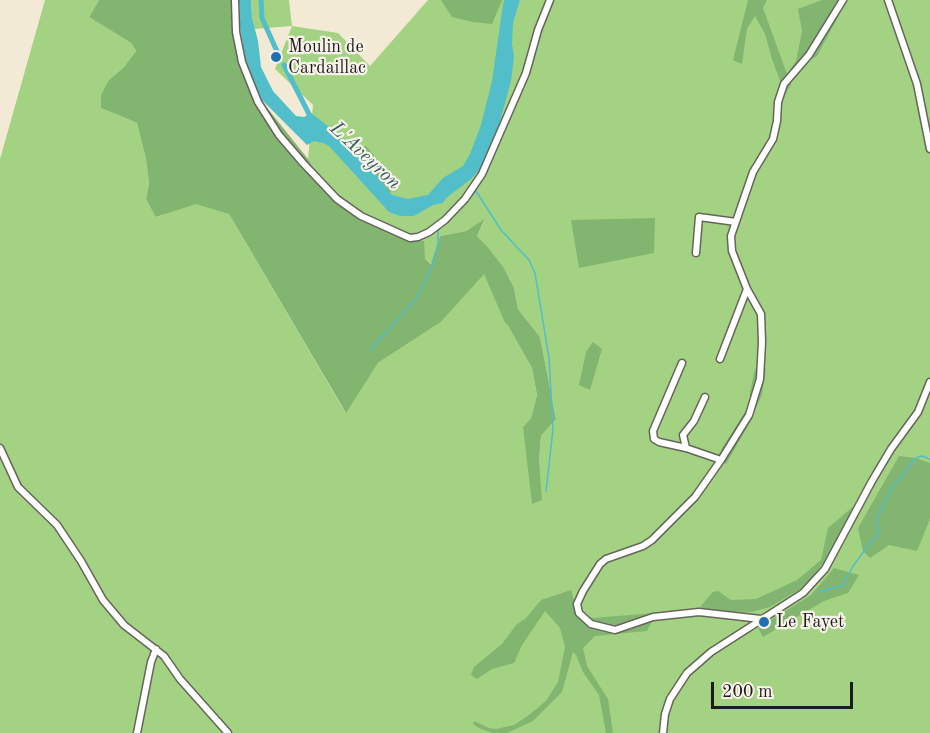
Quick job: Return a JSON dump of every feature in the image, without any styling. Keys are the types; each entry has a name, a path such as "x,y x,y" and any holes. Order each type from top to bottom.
{"street":[{"path":"235,0 236,32 242,62 258,102 279,135 337,199 361,216 410,238 429,232 445,220 465,199 482,174 526,73 538,30 550,0"},
{"path":"761,619 699,612 653,616 615,630 591,624 579,613 577,604 600,564 606,559 643,546 652,540 695,496 721,460 748,415 760,379 761,314 747,289 732,251 731,236 753,172 772,140 777,121 778,102 784,84 809,55 843,0"},
{"path":"888,0 917,84 930,148"},
{"path":"696,253 699,217 736,222"},
{"path":"720,359 747,289"},
{"path":"682,363 652,431 654,439 721,460"},
{"path":"663,733 665,714 670,699 687,673 705,657 803,592 825,569 872,481 891,449 918,412 930,382"},
{"path":"686,448 683,435 694,421 705,397"},
{"path":"0,448 18,488 57,525 103,600 124,625 164,656 180,679 228,733"},
{"path":"137,733 151,662 156,649"}],"green space":[{"path":"45,0 99,0 89,17 131,43 136,51 124,67 109,80 101,108 137,123 149,183 146,199 157,217 197,202 229,214 345,412 378,363 441,322 484,273 505,322 532,368 537,395 531,418 523,427 528,457 539,460 541,436 556,419 540,337 518,309 514,288 486,245 477,236 485,220 466,231 440,236 432,264 425,259 416,240 364,219 330,195 308,159 313,105 275,69 292,26 338,33 370,66 428,0 930,0 930,733 0,733 0,159"},
{"path":"99,0 237,0 245,61 260,99 308,159 330,195 364,219 416,240 424,241 425,259 431,264 440,236 466,231 485,219 477,236 503,267 514,288 518,309 540,337 556,419 541,436 539,460 542,500 532,504 523,427 531,418 537,395 532,368 505,323 484,274 441,322 378,363 346,413 229,214 196,204 156,217 146,199 149,183 137,123 101,108 101,95 109,80 124,67 136,51 131,43 89,17"},
{"path":"251,0 289,0 292,26 254,29"},
{"path":"441,0 502,0 492,24 452,17"},
{"path":"748,0 767,0 763,8 791,85 785,94 765,34 755,16 747,29 742,64 733,60"},
{"path":"822,0 847,0 817,56 790,70 796,61 802,31 798,9"},
{"path":"366,146 396,182 390,193 370,166 354,152"},
{"path":"655,218 654,253 579,268 571,220"},
{"path":"593,342 602,349 590,390 579,385 586,352"},
{"path":"755,369 766,369 762,395 726,464 723,463 721,450 750,404"},
{"path":"899,456 930,463 930,519 917,551 889,545 870,558 863,551 858,528"},
{"path":"855,505 824,562 807,585 770,607 751,612 719,611 700,607 713,592 718,591 731,600 756,599 797,580 821,560 828,528"},
{"path":"834,568 859,575 848,593 824,601 763,637 758,628 811,595"},
{"path":"571,590 578,614 592,618 656,613 647,631 595,636 583,648 587,666 608,699 613,733 606,733 599,695 573,652 562,692 533,721 507,733 492,733 473,724 474,721 496,729 514,725 546,701 558,682 565,647 560,628 545,611 522,645 514,663 492,669 477,679 471,675 474,667 502,644 516,625 526,618 541,600"}],"water":[{"path":"239,0 251,0 261,67 273,91 296,116 304,117 311,113 334,131 370,166 392,195 408,199 428,195 443,178 463,166 470,154 481,125 492,81 504,0 520,0 513,23 514,57 511,81 497,132 481,168 443,203 433,205 414,216 400,216 389,212 329,146 314,141 307,145 262,100 246,63 240,28"}],"waterway":[{"path":"261,0 262,18 280,58"},
{"path":"284,65 311,118"},
{"path":"454,215 476,191 501,230 529,260 535,273 549,358 553,429 546,491"},
{"path":"370,350 416,299 432,267 438,244 438,230 442,226"},
{"path":"818,592 843,585 853,566 878,533 877,518 891,489 916,458 922,456 930,459"}],"place":[{"name":"Moulin de Cardaillac","path":"276,57"},
{"name":"Le Fayet","path":"764,622"}],"water label":[{"name":"L'Aveyron","path":"365,156"}]}
